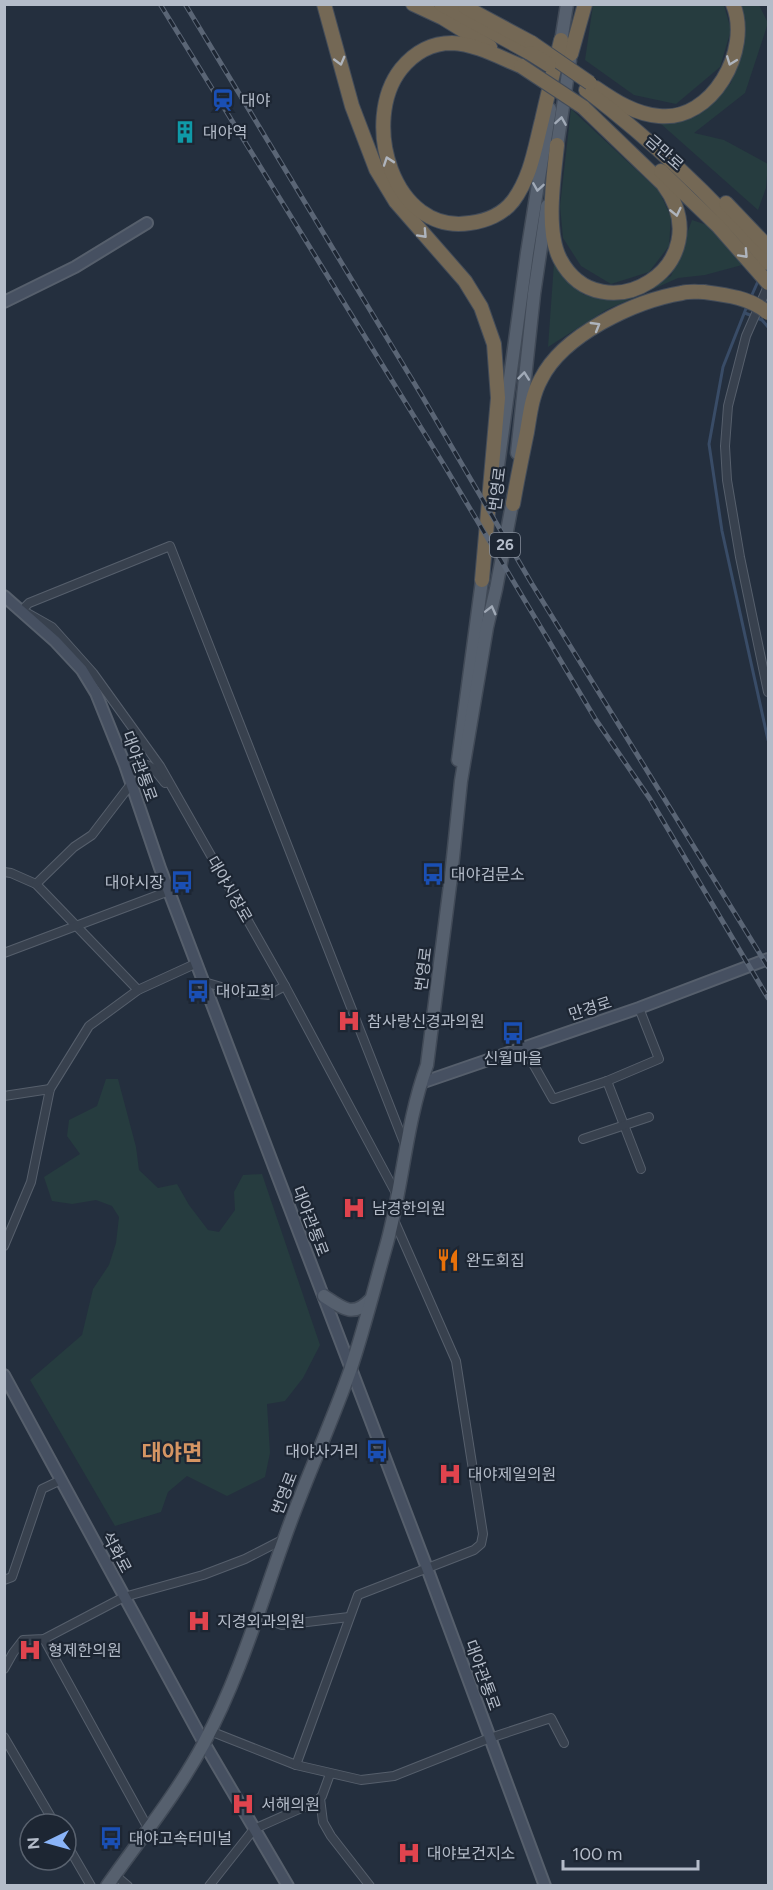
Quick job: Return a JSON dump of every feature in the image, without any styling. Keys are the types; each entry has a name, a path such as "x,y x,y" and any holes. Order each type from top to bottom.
{"highway":[{"path":"324,4 352,106 376,170 396,202 465,281 481,307 494,344 498,398 482,580"},
{"path":"413,4 443,18 521,66"},
{"path":"441,4 531,48"},
{"path":"458,4 497,23"},
{"path":"465,4 497,23 531,48"},
{"path":"571,54 584,4"},
{"path":"588,87 626,107 660,117 675,116 690,111 708,99 721,84 731,62 738,39 733,4"},
{"path":"521,66 478,48 450,43 420,51 395,77 386,95 383,114 384,151 391,171 402,190 427,214 440,221 467,224 490,218 512,203 531,166 561,40"},
{"name":"금만로","path":"531,48 588,87 646,138 723,214 768,263"},
{"name":"금만로","path":"521,66 583,107 723,214 768,285"},
{"path":"557,145 552,205 554,234 559,258 580,281 594,289 609,292 626,291 653,281 664,271 674,254 679,235 678,216 670,193 583,107"},
{"path":"723,214 768,247"},
{"path":"513,504 533,396 541,377 557,356 577,338 591,328 631,309 682,292 705,292 731,296 752,303 759,316"}],"main road":[{"name":"번영로","path":"421,1083 421,1063 453,790 527,253 567,4"},
{"name":"번영로","path":"111,1880 180,1785 210,1731 237,1671 284,1539 351,1368 394,1220 406,1146 427,1065 452,877 461,782 487,627 513,504 534,294 578,4"},
{"path":"324,1296 351,1311 362,1308 371,1299"}],"street":[{"path":"4,295 70,263 146,220 75,267 4,302"},
{"path":"768,285 759,316 746,336 728,406 726,458 727,480 740,557 768,692"},
{"path":"22,610 29,603 170,546 406,1146"},
{"name":"대야관통로","path":"4,596 55,641 82,670 96,693 545,1886"},
{"name":"대야시장로","path":"22,610 52,627 93,673 160,766 285,986 399,1198"},
{"path":"125,765 140,762 152,766 184,809"},
{"path":"36,884 74,847 92,835 131,784"},
{"path":"4,872 36,884 138,990"},
{"path":"4,953 169,891"},
{"name":"만경로","path":"421,1083 523,1046 639,1008 768,959"},
{"path":"4,1246 31,1182 50,1089 89,1026 138,990 197,963"},
{"path":"204,982 239,992 268,995 285,986"},
{"path":"523,1046 553,1099 607,1081 659,1059 639,1008"},
{"path":"607,1081 641,1168"},
{"path":"4,1096 50,1089"},
{"path":"583,1139 649,1117"},
{"path":"296,1765 358,1595 474,1550 481,1544 483,1534 456,1361 394,1220"},
{"name":"석화로","path":"4,1374 204,1743 288,1886"},
{"path":"4,1580 12,1577 42,1490 61,1480"},
{"path":"4,1669 23,1640 44,1639 124,1597 203,1575 245,1559 284,1539"},
{"path":"257,1615 282,1625 349,1617"},
{"path":"44,1639 148,1828"},
{"path":"210,1731 296,1765 361,1780 394,1776 490,1738 551,1718 564,1743"},
{"path":"4,1737 48,1812"},
{"path":"209,1886 254,1829 320,1798 330,1774"},
{"path":"320,1798 323,1822 331,1836 370,1886"},
{"path":"78,1864 91,1886"},
{"path":"111,1880 128,1886"}],"green space":[{"path":"593,5 724,5 731,30 720,67 676,104 634,95 585,60"},
{"path":"738,5 759,5 768,23 745,93 694,133 724,140 768,164 766,188 758,210 661,124 697,116 731,83 744,24"},
{"path":"571,109 659,191 671,217 669,246 649,272 611,284 581,266 563,238 560,206"},
{"path":"692,220 707,225 742,265 705,275 678,278 606,310 548,347 554,263 584,295 630,296 671,276"},
{"path":"106,1079 118,1079 136,1147 139,1170 158,1188 177,1184 208,1230 219,1232 235,1210 234,1192 243,1175 262,1174 320,1345 303,1378 285,1401 267,1404 270,1453 265,1477 227,1496 187,1476 168,1492 161,1512 115,1526 30,1380 82,1335 93,1289 109,1265 116,1243 119,1217 112,1206 96,1200 72,1204 52,1201 44,1177 80,1154 67,1136 69,1120 97,1106"}],"waterway":[{"path":"751,297 759,279"},
{"path":"747,306 723,367 709,444 722,531 768,740"},
{"path":"745,313 762,320 768,327"}],"railway":[{"path":"160,4 444,465 596,720 650,799 768,998"},
{"path":"185,4 422,396 532,584 768,967"}],"place":[{"name":"대야","path":"223,100"},
{"name":"대야역","path":"185,132"},
{"name":"대야검문소","path":"433,874"},
{"name":"대야시장","path":"182,882"},
{"name":"대야교회","path":"198,991"},
{"name":"참사랑신경과의원","path":"349,1021"},
{"name":"신월마을","path":"513,1033"},
{"name":"남경한의원","path":"354,1208"},
{"name":"완도회집","path":"448,1260"},
{"name":"대야사거리","path":"377,1451"},
{"name":"대야제일의원","path":"450,1474"},
{"name":"지경외과의원","path":"199,1621"},
{"name":"형제한의원","path":"30,1650"},
{"name":"서해의원","path":"243,1804"},
{"name":"대야고속터미널","path":"111,1838"},
{"name":"대야보건지소","path":"409,1853"}],"district":[{"name":"대야면","path":"172,1452"}]}
